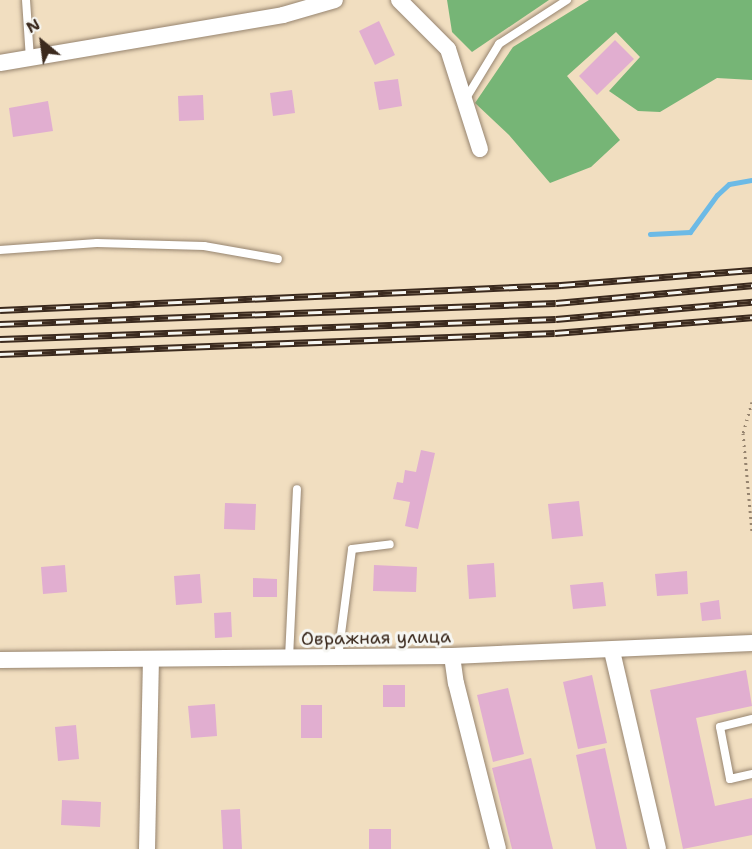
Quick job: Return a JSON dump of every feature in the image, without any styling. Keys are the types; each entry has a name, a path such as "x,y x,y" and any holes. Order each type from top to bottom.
{"street":[{"path":"0,63 283,7 335,0"},
{"path":"399,0 448,49 480,150"},
{"name":"Овражная улица","path":"0,660 453,656 612,651 752,643"},
{"path":"612,651 658,849"},
{"path":"453,656 456,682 498,849"},
{"path":"147,849 151,660"}],"lane":[{"path":"26,0 30,58"},
{"path":"464,101 499,44 567,0"},
{"path":"0,250 97,243 204,246 278,259"},
{"path":"289,658 297,489"},
{"path":"338,658 352,549 390,544"},
{"path":"752,719 720,727 729,779 752,774"}],"path":[{"path":"752,402 742,433 752,532"}],"green space":[{"path":"447,0 549,0 472,52 452,32"},
{"path":"589,0 752,0 752,80 717,78 660,112 638,111 609,91 640,57 616,32 567,76 620,140 591,167 550,183 509,135 475,103 513,47"}],"building":[{"path":"379,21 395,55 375,65 359,31"},
{"path":"615,40 634,59 597,95 579,76"},
{"path":"398,79 402,106 379,110 374,82"},
{"path":"292,90 295,113 273,116 270,93"},
{"path":"203,95 204,120 179,121 178,96"},
{"path":"48,101 53,131 13,137 9,108"},
{"path":"421,450 435,453 418,529 405,526 410,502 393,499 397,482 403,483 405,470 416,472"},
{"path":"579,501 583,536 552,539 548,504"},
{"path":"225,503 256,504 255,530 224,529"},
{"path":"494,563 496,597 469,599 467,565"},
{"path":"65,565 67,592 43,594 41,567"},
{"path":"374,565 417,567 416,592 373,591"},
{"path":"687,571 688,594 657,596 655,574"},
{"path":"200,574 202,603 176,605 174,576"},
{"path":"253,578 277,579 277,597 253,597"},
{"path":"603,582 606,606 573,609 570,585"},
{"path":"719,600 721,619 702,621 700,603"},
{"path":"231,612 232,637 215,638 214,613"},
{"path":"746,670 752,706 696,718 715,806 752,798 752,835 683,849 650,690"},
{"path":"592,675 607,743 578,749 563,682"},
{"path":"383,685 405,685 405,707 383,707"},
{"path":"508,688 524,754 493,762 477,695"},
{"path":"215,704 217,736 191,738 188,706"},
{"path":"301,705 322,705 322,738 301,738"},
{"path":"76,725 79,759 58,761 55,727"},
{"path":"605,748 627,849 596,849 576,755"},
{"path":"531,758 553,849 512,849 492,768"},
{"path":"62,800 101,802 100,827 61,825"},
{"path":"240,809 242,849 223,849 221,810"},
{"path":"369,829 391,829 391,849 369,849"}],"waterway":[{"path":"650,234 690,232 717,195 729,184 752,180"}],"railway":[{"path":"0,310 561,285 752,270"},
{"path":"0,324 556,303 752,285"},
{"path":"0,339 556,319 752,302"},
{"path":"0,354 555,333 752,317"}]}
